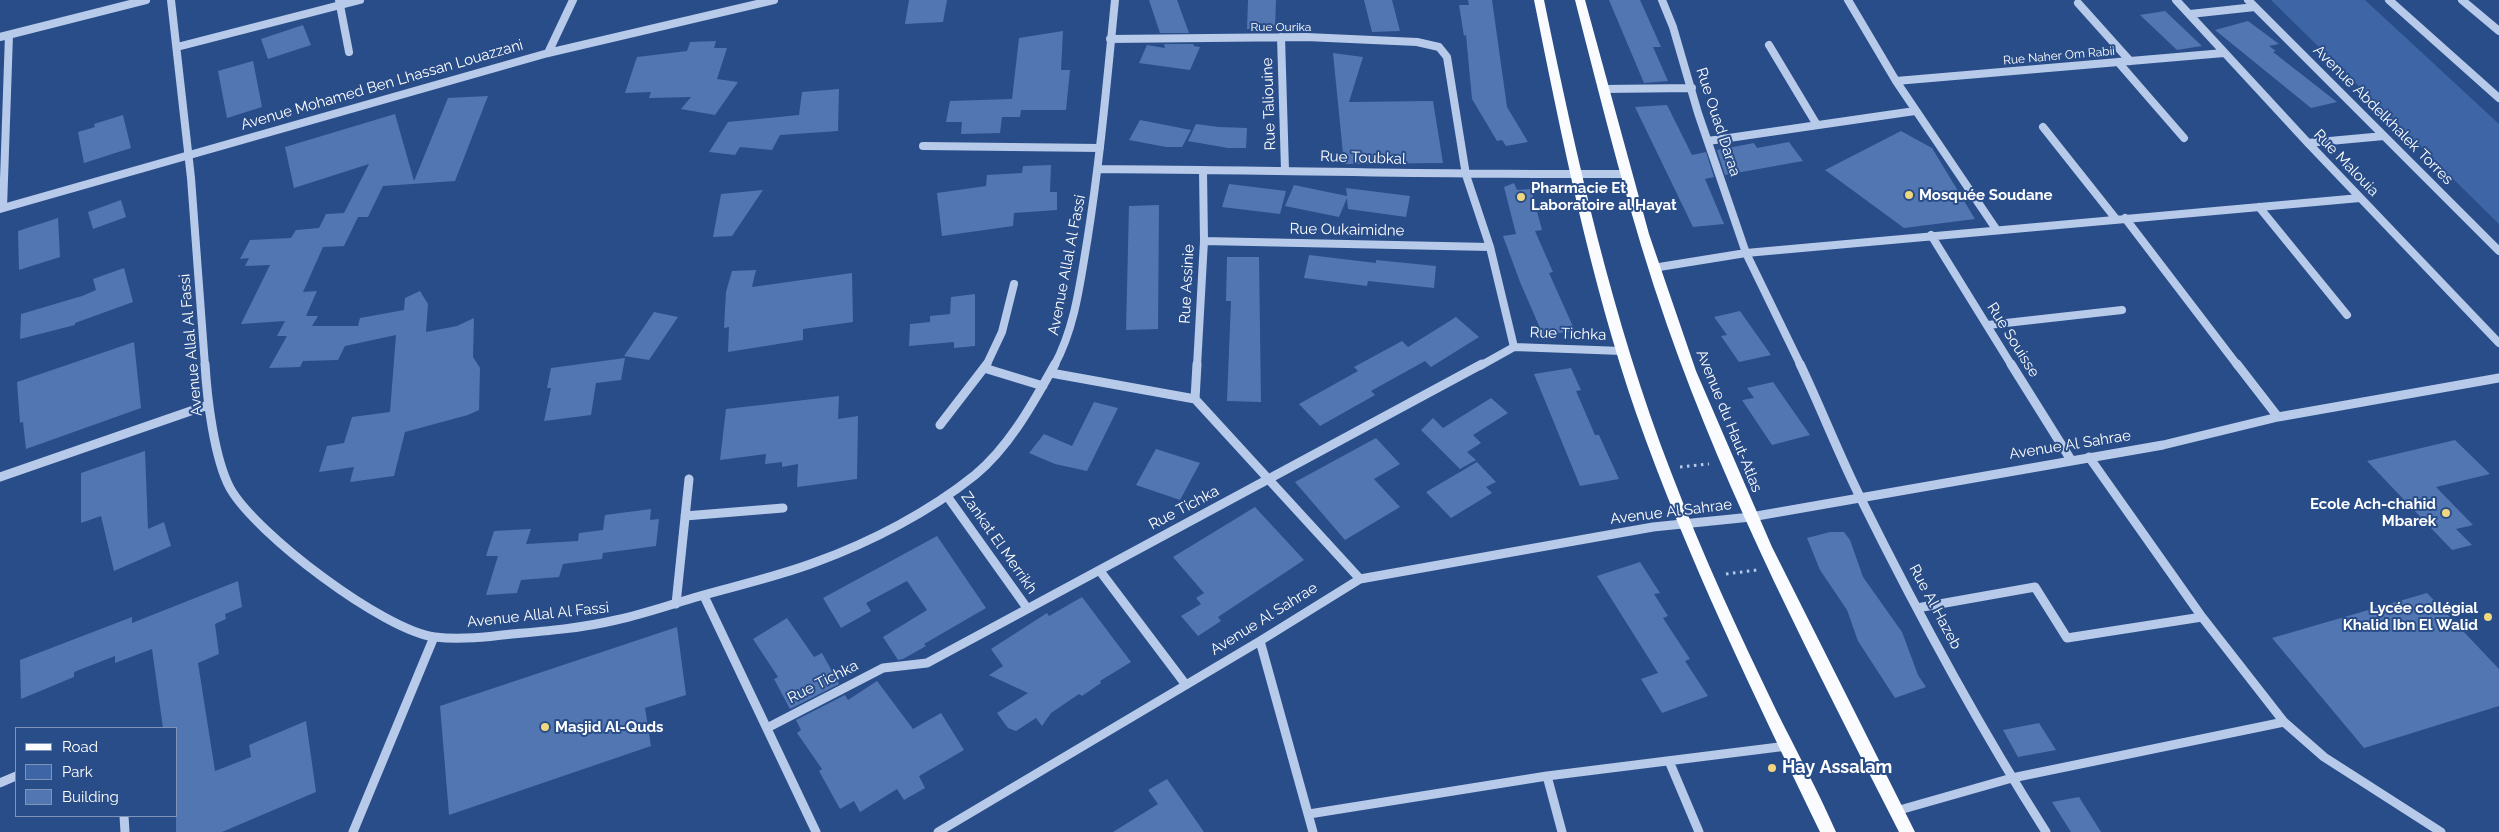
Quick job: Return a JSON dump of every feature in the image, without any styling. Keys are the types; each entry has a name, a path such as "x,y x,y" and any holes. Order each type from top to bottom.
{"main road":[{"path":"1539,0 1575,175 1622,351 1664,469 1707,577 1828,832"},
{"name":"Avenue du Haut-Atlas","path":"1580,0 1653,268 1689,370 1750,517 1907,832"}],"street":[{"path":"0,37 146,0"},
{"name":"Avenue Allal Al Fassi","path":"171,0 188,154 208,404 222,466 229,486 243,507 328,582 379,616 434,637 484,637 564,629 617,620 704,596 816,562 851,548 947,496 965,484 993,457 1031,407 1065,346 1080,286 1099,169 1115,0"},
{"path":"177,48 339,3 360,0"},
{"path":"548,53 573,0"},
{"name":"Avenue Mohamed Ben Lhassan Louazzani","path":"2,208 548,53 774,0"},
{"name":"Rue Ouad Daraa","path":"1662,0 1746,253 1812,389"},
{"path":"1848,0 1915,111 1996,229"},
{"name":"Rue Malouia","path":"2176,0 2224,54 2499,343"},
{"name":"Avenue Abdelkhalek Torres","path":"2248,0 2499,251"},
{"path":"2390,0 2499,98"},
{"path":"2462,0 2495,24 2499,31"},
{"path":"339,3 348,52"},
{"path":"2078,3 2130,61"},
{"path":"2190,14 2255,7"},
{"path":"2,208 3,82 8,35"},
{"name":"Rue Ourika","path":"1110,39 1280,37 1428,43 1439,47 1447,57 1466,175"},
{"name":"Rue Taliouine","path":"1280,37 1285,170"},
{"path":"1769,45 1817,125"},
{"name":"Rue Naher Om Rabii","path":"1896,81 2224,54"},
{"path":"2118,62 2184,138"},
{"path":"2487,87 2499,86"},
{"path":"1603,89 1692,88"},
{"path":"1708,141 1915,111"},
{"path":"2043,126 2116,219"},
{"path":"2308,143 2384,136"},
{"path":"923,146 1100,148"},
{"name":"Rue Toubkal","path":"1099,169 1285,170 1466,175 1627,174"},
{"name":"Rue Assinie","path":"1196,399 1204,241 1203,170"},
{"path":"1466,175 1490,247 1514,347"},
{"path":"1653,268 1746,253 1996,229 2360,198"},
{"path":"2260,207 2347,315"},
{"path":"2125,218 2278,417"},
{"name":"Rue Souisse","path":"1932,236 2071,460"},
{"name":"Rue Oukaimidne","path":"1204,241 1490,247"},
{"path":"940,425 984,368 997,346 1014,284"},
{"path":"1988,325 2122,310"},
{"name":"Rue Tichka","path":"767,728 883,668 926,664 1514,347 1622,351"},
{"path":"984,368 1043,386"},
{"path":"1051,373 1196,399 1271,479 1360,579"},
{"name":"Avenue Al Sahrae","path":"938,832 1260,641 1360,579 1643,528 1750,517 2163,445 2278,417 2499,378"},
{"name":"Rue Al Hazeb","path":"1812,389 1860,497 1917,608 2012,778 2046,832"},
{"path":"0,477 208,404"},
{"path":"2089,457 2202,617 2284,722 2324,757 2441,832"},
{"path":"676,604 688,479"},
{"name":"Zankat El Merrikh","path":"947,496 1027,608"},
{"path":"685,516 783,508"},
{"path":"1100,571 1186,685"},
{"path":"1917,608 2036,587 2067,638 2202,617"},
{"path":"704,596 816,832"},
{"path":"353,832 434,637"},
{"path":"1260,641 1313,832"},
{"path":"1896,811 2012,778 2284,722"},
{"path":"1309,814 1547,776 1787,746"},
{"path":"1669,761 1698,832"},
{"path":"0,783 15,776"},
{"path":"1547,776 1562,832"},
{"path":"124,817 125,832"}],"path":[{"path":"1664,469 1727,463"},
{"path":"1707,577 1775,568"}],"green space":[{"path":"2271,0 2365,0 2499,124 2499,224"}],"building":[{"path":"909,0 947,0 943,22 905,24"},
{"path":"1149,0 1177,0 1189,33 1160,33"},
{"path":"1248,0 1276,0 1275,29 1247,29"},
{"path":"1364,0 1392,0 1400,31 1372,32"},
{"path":"1468,0 1492,0 1507,107 1528,142 1506,146 1502,140 1497,141 1472,99 1466,35 1464,36 1459,5 1469,5"},
{"path":"1609,0 1640,0 1661,47 1653,47 1668,81 1644,83"},
{"path":"2165,11 2202,46 2177,50 2140,15"},
{"path":"2248,21 2279,44 2269,46 2276,51 2273,52 2337,102 2311,108 2215,30"},
{"path":"303,25 311,45 268,59 261,39"},
{"path":"1063,31 1061,70 1070,70 1066,110 1021,110 1020,117 1002,117 1000,133 961,134 962,122 946,122 950,101 1012,99 1019,38"},
{"path":"716,41 714,48 727,48 717,79 738,82 715,115 681,109 691,97 649,98 651,92 625,93 637,57 687,51 690,42"},
{"path":"1164,44 1193,44 1200,47 1190,70 1139,63 1147,45 1165,48"},
{"path":"1333,53 1363,57 1349,102 1433,101 1443,163 1344,164"},
{"path":"253,61 262,107 227,118 218,71"},
{"path":"839,89 838,131 780,135 772,150 740,147 735,155 709,152 728,122 799,115 802,92"},
{"path":"488,96 455,181 383,186 368,217 358,217 344,246 323,247 303,292 317,291 306,316 318,316 312,326 358,326 360,318 404,310 405,298 420,291 428,304 426,332 457,326 474,318 473,357 480,368 479,410 468,415 405,432 394,476 350,482 354,467 319,472 327,446 344,443 352,417 390,412 396,335 345,346 338,360 303,361 300,367 269,368 287,336 277,336 285,321 241,324 270,265 245,266 249,258 240,259 250,240 291,238 296,230 319,228 326,214 344,213 369,164 294,188 285,147 395,114 414,181 448,98"},
{"path":"1667,105 1692,155 1706,152 1714,177 1705,179 1724,224 1693,227 1635,107"},
{"path":"123,115 131,148 84,163 78,132 95,127 94,124"},
{"path":"1140,120 1191,130 1182,147 1166,147 1129,140"},
{"path":"1196,124 1247,128 1246,148 1228,148 1188,141"},
{"name":"Mosquée Soudane","path":"1901,131 1932,148 1975,219 1904,228 1825,170"},
{"path":"1789,142 1803,161 1725,175 1717,150 1754,143 1757,148"},
{"path":"1051,165 1050,192 1057,192 1057,210 1014,213 1013,226 942,236 937,193 986,186 987,175 1022,173 1023,166"},
{"path":"1514,183 1517,190 1531,189 1542,230 1535,231 1553,272 1549,273 1575,331 1543,335 1520,282 1503,236 1516,234 1504,187"},
{"path":"1229,184 1286,191 1280,214 1222,207"},
{"path":"1294,185 1347,196 1346,188 1410,196 1406,217 1348,209 1347,198 1339,217 1285,206"},
{"path":"763,190 732,236 713,237 721,194"},
{"path":"121,200 126,217 93,229 88,212"},
{"path":"1159,205 1158,329 1126,330 1129,206"},
{"path":"58,218 60,257 19,270 18,231"},
{"path":"1309,255 1376,263 1376,260 1436,266 1434,288 1368,281 1367,286 1304,278"},
{"path":"1227,257 1259,257 1261,402 1227,401 1231,301 1226,301"},
{"path":"124,268 133,302 75,323 75,325 20,339 21,314 96,290 93,279"},
{"path":"756,270 752,287 852,273 853,322 803,329 803,340 728,352 729,327 724,328 726,292 732,271"},
{"path":"975,294 975,346 954,348 954,342 909,346 910,324 930,322 930,316 950,314 951,297"},
{"path":"1740,311 1771,355 1739,362 1721,336 1727,335 1714,317"},
{"path":"654,312 678,317 649,360 624,356"},
{"path":"1456,317 1479,337 1431,367 1425,361 1371,391 1375,395 1320,426 1299,404 1358,371 1354,367 1402,341 1408,347"},
{"path":"134,342 141,408 26,449 23,422 20,423 17,382"},
{"path":"625,358 621,380 596,383 591,415 544,421 551,388 547,388 551,368"},
{"path":"1571,368 1581,390 1576,391 1595,435 1599,435 1619,479 1580,486 1534,374"},
{"path":"1773,382 1810,435 1772,445 1742,400 1754,398 1747,388"},
{"path":"839,396 838,419 858,416 857,479 797,487 798,464 782,467 782,462 765,464 766,454 720,460 726,409"},
{"path":"1491,398 1508,413 1473,435 1481,443 1467,452 1476,460 1460,469 1421,430 1433,418 1443,428"},
{"path":"1094,402 1118,408 1087,471 1055,464 1029,453 1044,434 1072,446"},
{"path":"1376,438 1400,464 1374,479 1400,507 1345,540 1295,482"},
{"path":"2455,440 2490,474 2436,487 2473,525 2456,529 2472,545 2452,550 2367,461"},
{"path":"1156,449 1200,463 1180,500 1136,485"},
{"path":"145,451 148,529 164,522 171,546 114,571 101,516 81,523 81,473"},
{"path":"1477,462 1496,482 1486,487 1492,493 1451,518 1426,492"},
{"path":"1255,507 1304,560 1218,617 1221,621 1198,636 1181,616 1201,604 1196,598 1204,593 1173,557"},
{"path":"651,509 650,520 659,519 656,546 603,553 602,559 563,564 559,577 521,580 517,593 486,595 498,556 486,556 494,531 531,529 526,544 578,541 579,533 603,530 605,515"},
{"path":"1830,532 1844,532 1850,540 1863,577 1902,632 1918,675 1926,687 1895,698 1858,641 1847,610 1820,570 1807,538"},
{"path":"937,536 986,608 924,644 926,646 898,660 883,637 927,610 907,581 866,603 871,611 841,628 823,598"},
{"path":"1640,562 1660,593 1654,594 1668,616 1663,618 1690,659 1685,661 1708,696 1662,713 1641,679 1658,673 1597,576"},
{"path":"238,581 242,607 225,614 226,619 215,624 219,654 198,663 215,771 251,757 249,745 306,721 316,792 222,832 176,832 176,817 178,817 178,727 163,727 152,649 115,663 115,656 74,672 74,677 21,699 20,660 132,617 132,623"},
{"path":"2427,593 2499,669 2499,706 2364,748 2272,638"},
{"path":"1082,597 1131,662 1100,681 1101,683 1082,696 1079,694 1051,713 1042,726 1036,718 1016,731 1008,728 997,713 1028,693 989,675 1003,666 991,649 1047,613 1049,616"},
{"path":"787,618 814,657 822,653 839,684 790,709 774,679 778,677 753,639"},
{"name":"Masjid Al-Quds","path":"677,627 686,695 645,708 651,746 449,815 440,706"},
{"path":"877,681 913,729 941,713 964,750 919,776 925,788 904,800 897,789 860,812 854,801 840,809 819,771 822,769 797,733 801,730 796,720 845,695 848,700"},
{"path":"2039,723 2056,750 2018,757 2003,730"},
{"path":"1167,779 1204,832 1113,832 1158,804 1148,790"},
{"path":"2079,797 2101,832 2071,832 2052,802"}],"place":[{"name":"Mosquée Soudane","path":"1909,195"},
{"name":"Pharmacie Et Laboratoire al Hayat","path":"1521,197"},
{"name":"Ecole Ach-chahid Mbarek","path":"2446,513"},
{"name":"Lycée collégial Khalid Ibn El Walid","path":"2488,617"},
{"name":"Masjid Al-Quds","path":"545,727"},
{"name":"Hay Assalam","path":"1772,768"}]}
